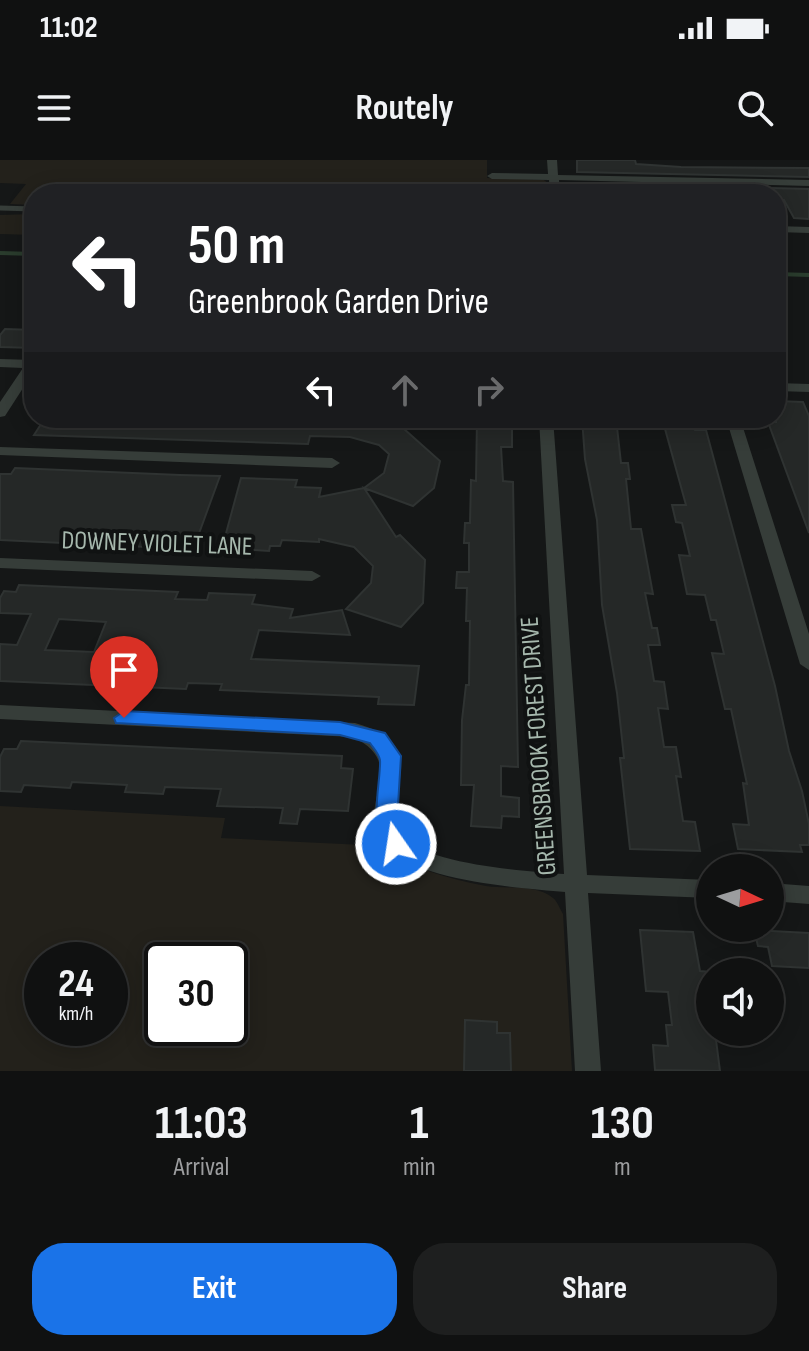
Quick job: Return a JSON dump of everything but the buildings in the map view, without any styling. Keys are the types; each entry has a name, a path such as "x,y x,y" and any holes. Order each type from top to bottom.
{"street":[{"path":"552,160 554,184"},
{"path":"492,176 809,183"},
{"path":"786,229 809,230"},
{"path":"0,363 24,364"},
{"path":"0,413 24,377"},
{"path":"786,387 809,388"},
{"name":"GREENSBROOK FOREST DRIVE","path":"547,428 588,1071"},
{"path":"736,428 809,664"},
{"path":"0,451 332,463"},
{"name":"DOWNEY VIOLET LANE","path":"0,563 312,576"},
{"path":"0,712 340,729 367,734 386,747 390,756 388,834 396,844 430,862 480,875 696,888"},
{"path":"784,893 809,895"}],"lane":[{"path":"0,208 24,209"}],"shaded area":[{"path":"0,160 487,160 487,178 544,180 548,184 26,184 0,183"},
{"path":"24,186 24,205 10,204"},
{"path":"24,214 24,235 0,234 0,215"},
{"path":"0,806 225,818 221,838 363,845 377,842 401,859 442,875 486,886 530,889 546,894 554,899 563,914 572,1071 0,1071"}],"waterway":[{"path":"0,253 24,254"},
{"path":"786,274 809,275"}],"route":[{"path":"124,718 355,730 377,738 390,756 386,822 388,834 396,844"}]}
